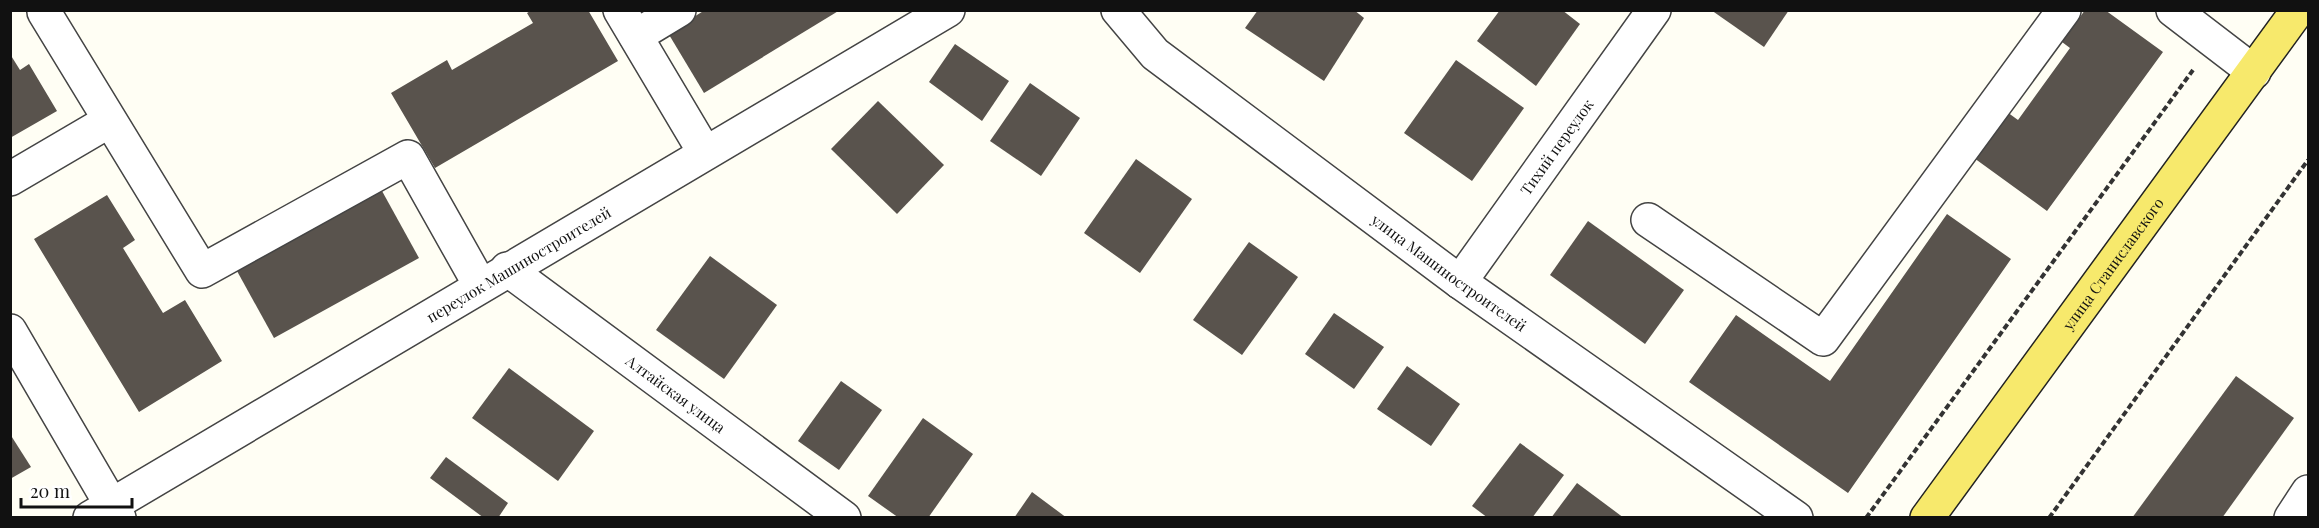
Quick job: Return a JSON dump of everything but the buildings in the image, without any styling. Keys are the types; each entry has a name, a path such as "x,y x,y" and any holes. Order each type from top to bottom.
{"main road":[{"name":"улица Станиславского","path":"1927,518 2298,10"}],"street":[{"path":"46,10 44,12 202,271 408,157 494,277"},
{"path":"678,10 628,23 705,153"},
{"name":"переулок Машиностроителей","path":"107,513 494,277 948,10"},
{"name":"улица Машиностроителей","path":"1118,10 1155,54 1460,282 1796,518"},
{"name":"Тихий переулок","path":"1460,282 1654,10"},
{"path":"1648,220 1822,339 2064,10"},
{"path":"2173,10 2254,72"},
{"path":"10,179 110,121"},
{"name":"Алтайская улица","path":"494,277 844,518"},
{"path":"10,331 107,513"},
{"path":"2291,518 2308,492"}],"path":[{"path":"1866,518 2214,41"},
{"path":"2049,518 2308,160"}]}
